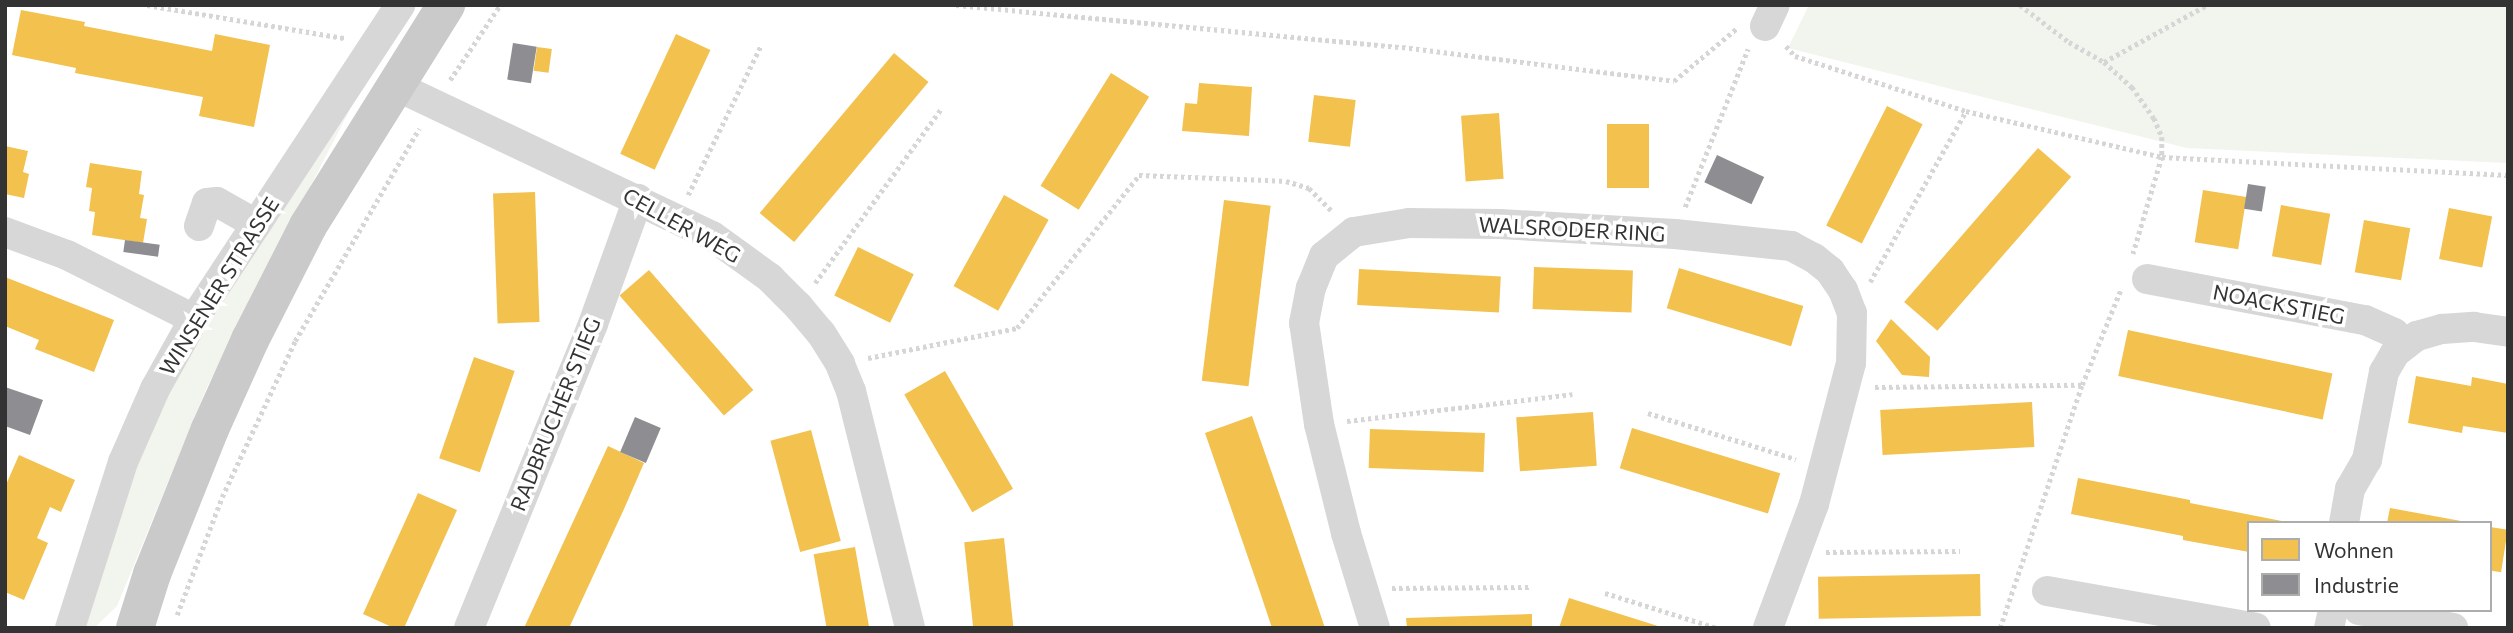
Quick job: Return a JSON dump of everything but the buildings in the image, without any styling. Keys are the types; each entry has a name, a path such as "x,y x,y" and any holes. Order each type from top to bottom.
{"main road":[{"name":"WINSENER STRASSE","path":"135,628 152,574 205,441 250,340 308,226 446,5"}],"street":[{"name":"WINSENER STRASSE","path":"70,628 123,462 155,389 194,319 400,5"},
{"name":"CELLER WEG","path":"394,85 677,218 741,255 798,306 821,333 840,363 851,391 909,628"},
{"name":"RADBRUCHER STIEG","path":"469,628 593,324 638,199"},
{"path":"199,226 206,203 217,202 256,224"},
{"name":"WALSRODER RING","path":"1375,628 1319,424 1304,323 1311,288 1324,256 1354,232 1409,223 1500,223 1675,234 1791,246 1814,258 1830,271 1843,290 1852,313 1854,336 1846,387 1798,549 1768,628"},
{"path":"5,232 67,256 194,319"},
{"name":"NOACKSTIEG","path":"2133,277 2365,320 2394,333 2405,344"},
{"path":"2344,521 2350,489 2367,460 2384,372 2395,353 2417,337 2442,329 2474,327 2508,332"},
{"path":"2047,591 2256,628"},
{"path":"2369,612 2453,628"}],"path":[{"path":"147,5 346,38 369,53"},
{"path":"173,628 222,498 295,341 363,218 500,5"},
{"path":"956,5 1402,47 1674,81 1732,29 1770,16"},
{"path":"2000,628 2082,385 2133,277 2162,157 2162,137 2154,118 2132,87 2104,62 2069,42 2020,5"},
{"path":"2104,62 2207,5"},
{"path":"1770,16 1795,56 1966,111 2162,157 2508,175"},
{"path":"1675,234 1749,47 1770,16"},
{"path":"677,218 761,44"},
{"path":"798,306 942,109"},
{"path":"1852,313 1966,111"},
{"path":"840,363 1017,328 1139,175 1286,181 1309,188 1354,232"},
{"path":"1846,387 2082,385"},
{"path":"1319,424 1573,394"},
{"path":"1648,413 1824,468"},
{"path":"1798,549 1823,552 1960,551"},
{"path":"1363,588 1530,587"},
{"path":"1605,593 1717,628"}],"shaded area":[{"path":"1809,5 2508,5 2508,163 2187,148 1788,48"},
{"path":"363,84 207,387 117,606 95,627 82,628 101,566 152,424 196,345"}]}
